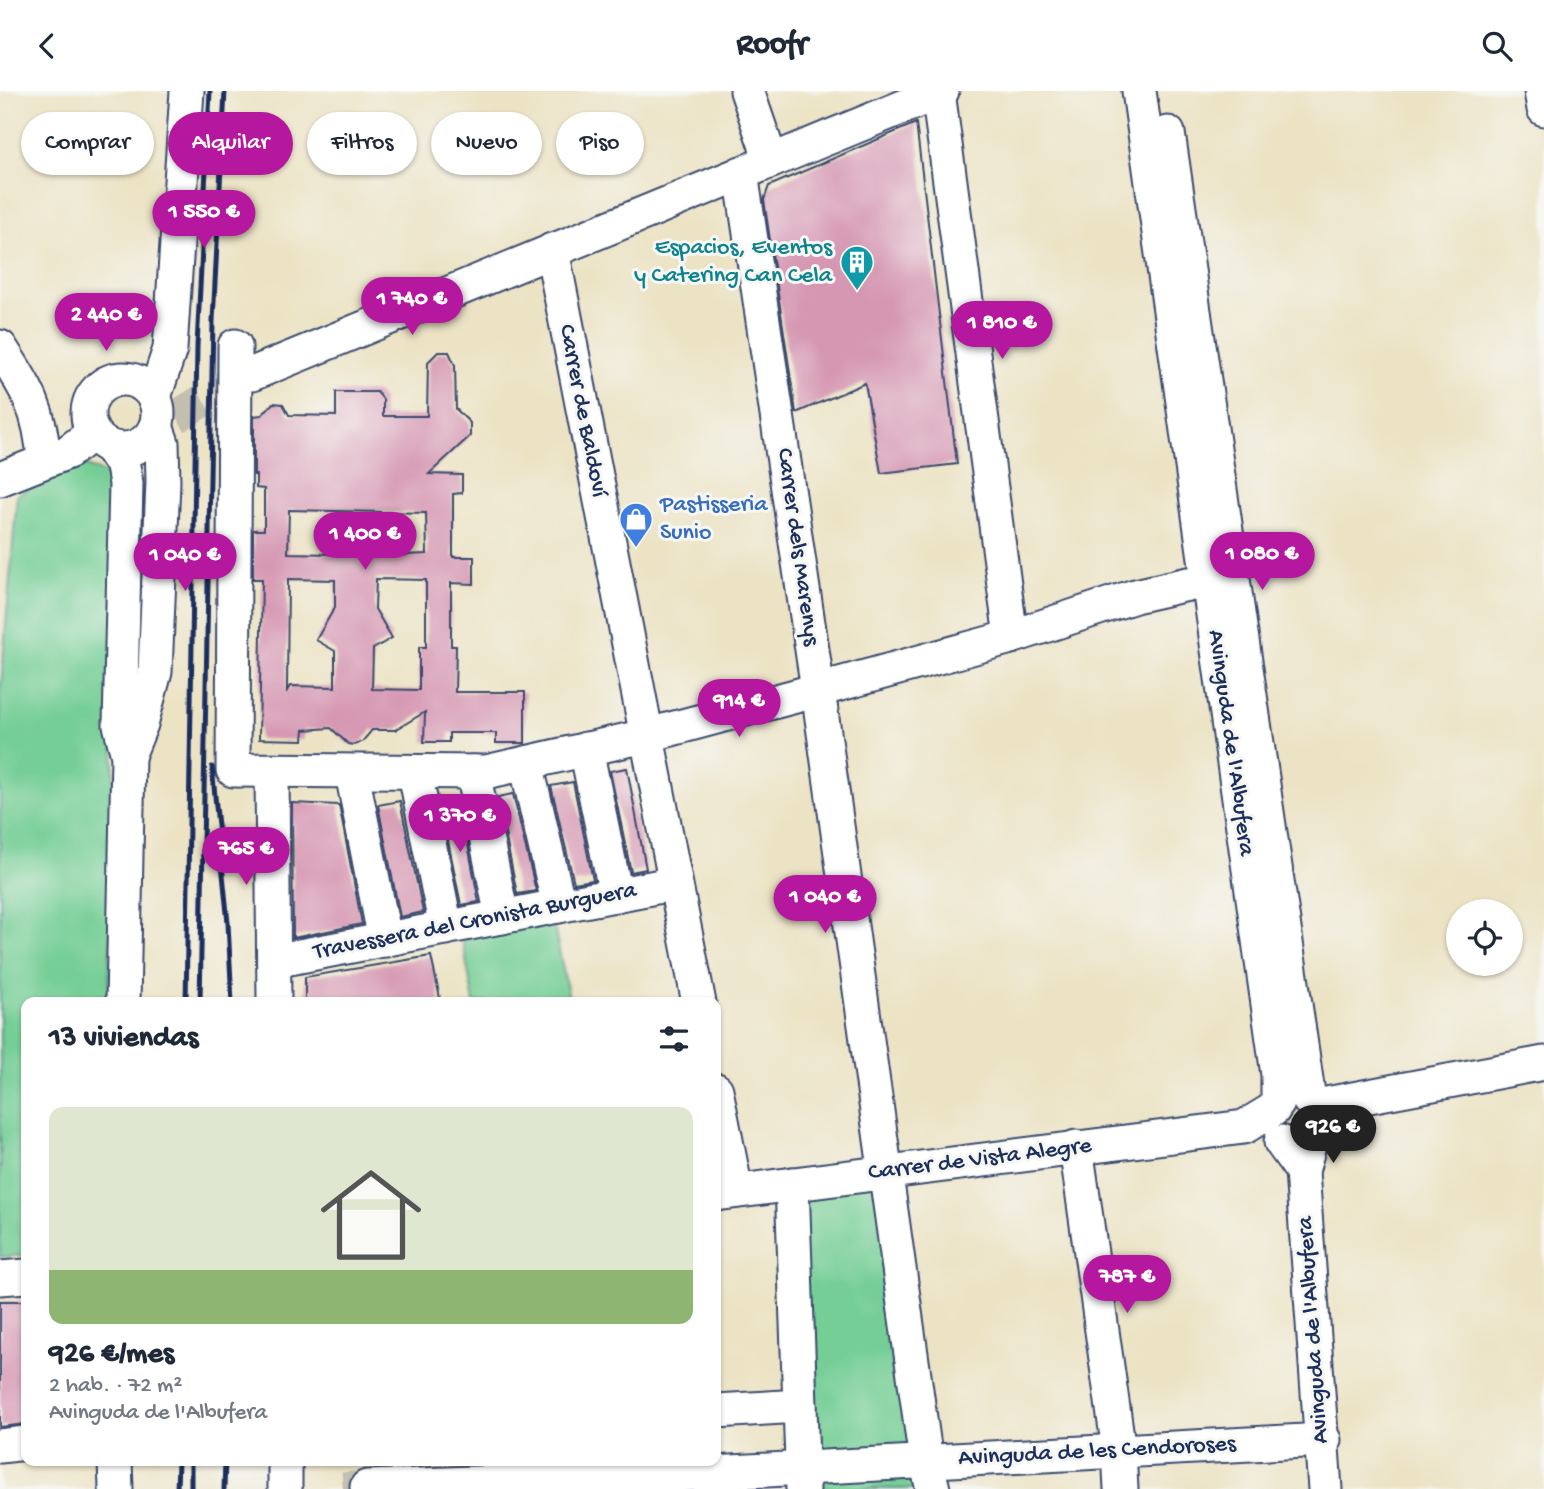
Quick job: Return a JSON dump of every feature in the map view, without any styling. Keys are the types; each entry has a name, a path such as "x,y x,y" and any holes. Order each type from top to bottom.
{"street":[{"path":"32,397 119,449 137,446 155,412 170,349 187,91"},
{"name":"Carrer dels Marenys","path":"747,91 818,690 929,1475"},
{"name":"Avinguda de l'Albufera","path":"1139,91 1220,586"},
{"name":"Avinguda de l'Albufera","path":"1162,91 1278,1075 1291,1127 1324,1440 1325,1489"},
{"path":"1541,91 1544,109"},
{"path":"252,374 932,93 1011,637"},
{"name":"Carrer de Baldoví","path":"552,250 698,997"},
{"path":"235,346 233,770 473,772 526,763 645,736 818,690 1011,637 1135,596 1188,585 1220,586"},
{"path":"0,347 32,397 41,428 44,461"},
{"path":"123,997 128,756 120,725 126,484 122,466 97,434 88,405 93,394 113,379 138,381 155,412 162,443 163,482 155,671 141,724 128,756"},
{"path":"0,479 68,452 97,434"},
{"path":"141,724 137,682 144,509"},
{"path":"586,749 617,895"},
{"path":"526,763 559,906"},
{"path":"272,771 274,997"},
{"path":"415,772 446,928"},
{"path":"473,772 502,917"},
{"path":"352,773 385,940"},
{"name":"Travessera del Cronista Burguera","path":"274,961 661,886 674,877"},
{"path":"1291,1127 1366,1098 1544,1063"},
{"name":"Carrer de Vista Alegre","path":"726,1193 1076,1147 1291,1127"},
{"path":"721,1142 726,1193"},
{"path":"1076,1147 1119,1451 1121,1489"},
{"path":"792,1184 802,1478"},
{"path":"0,1279 21,1277"},
{"path":"721,1411 800,1406"},
{"name":"Avinguda de les Cendoroses","path":"367,1487 929,1475 1119,1451 1324,1440"},
{"path":"0,1446 21,1444"},
{"path":"116,1466 116,1489"},
{"path":"285,1466 285,1489"}],"green space":[{"path":"78,462 111,476 119,508 109,997 21,997 21,1255 0,1257 0,696 17,495"},
{"path":"552,918 569,997 473,997 462,938"},
{"path":"880,1179 920,1453 807,1461 800,1190"},
{"path":"921,1468 927,1489 808,1489 808,1473"}],"building":[{"name":"Espacios, Eventos y Catering Can Cela","path":"916,123 957,464 881,473 865,383 796,413 764,200 769,186"},
{"path":"438,352 449,352 455,365 456,409 470,423 470,436 429,474 462,475 462,493 453,494 453,557 474,557 474,584 451,583 451,646 456,646 455,692 525,692 525,743 496,743 496,733 449,733 449,742 424,742 425,712 395,730 372,730 362,742 354,745 348,744 331,728 304,730 303,740 259,739 262,579 253,579 253,530 264,530 264,489 256,488 254,475 254,416 262,415 273,403 283,404 289,415 336,416 336,392 377,392 383,399 383,416 427,416 428,362","holes":["289,510 426,513 427,554 381,556 357,532 333,554 288,553","288,579 335,580 335,607 316,640 335,651 335,687 290,686 287,691","376,579 426,580 426,647 419,647 419,690 372,689 373,649 392,638 375,609"]},
{"path":"627,768 646,869 631,872 610,771"},
{"path":"573,782 593,880 574,883 551,786"},
{"path":"513,794 536,891 517,894 498,797"},
{"path":"400,801 423,912 400,917 378,805"},
{"path":"292,803 339,805 362,924 293,938"},
{"path":"460,803 479,902 461,905 441,806"},
{"path":"431,956 440,997 305,997 305,977"},
{"path":"0,1301 21,1301 21,1425 0,1427"}],"tunnel":[{"path":"144,509 146,463 176,417 233,382 252,374"},
{"path":"343,1489 367,1487"}],"railway":[{"path":"186,997 197,346 210,91"},
{"path":"200,997 213,321 225,91"},
{"path":"212,767 228,923 232,997"},
{"path":"177,1489 178,1466"},
{"path":"191,1466 191,1489"},
{"path":"224,1489 225,1466"}],"place":[{"name":"Espacios, Eventos y Catering Can Cela","path":"857,292"},
{"name":"Pastisseria Sunio","path":"636,549"}]}
